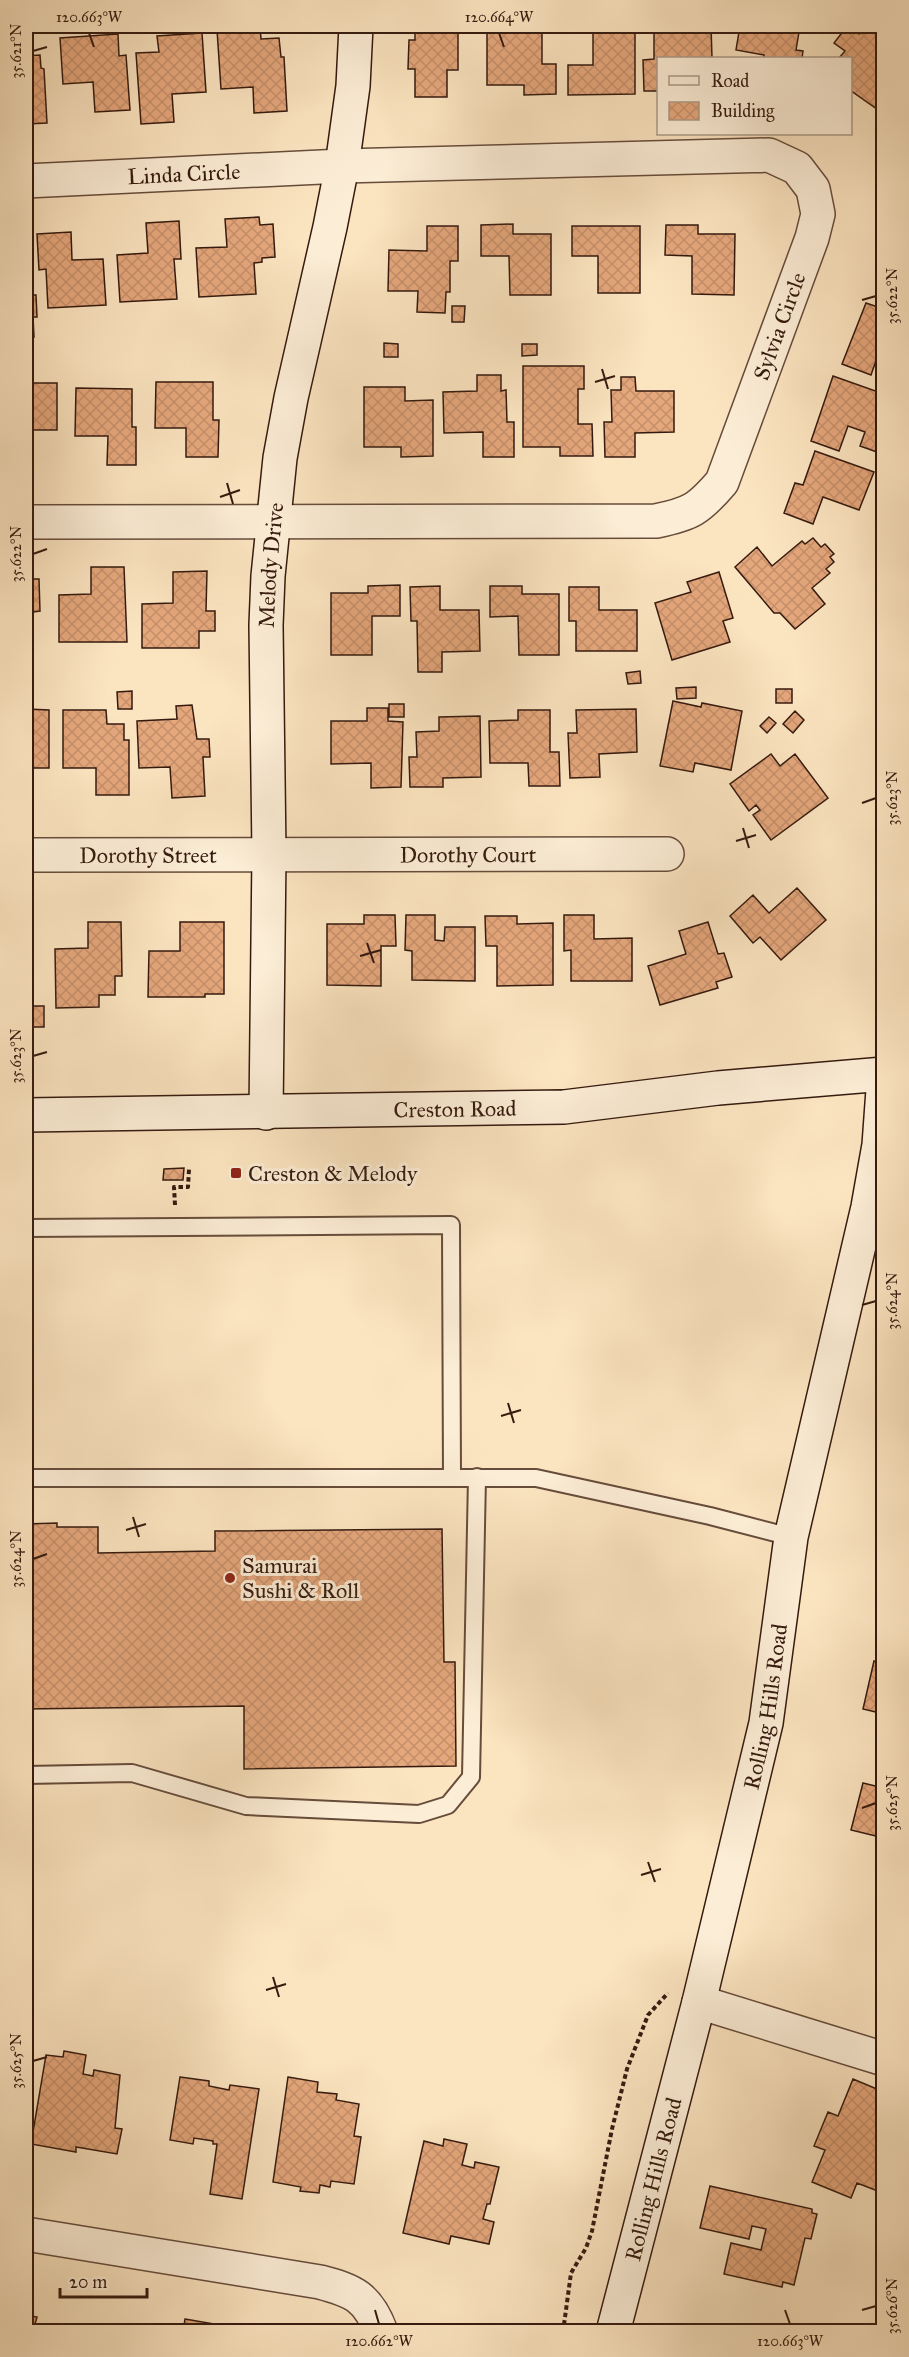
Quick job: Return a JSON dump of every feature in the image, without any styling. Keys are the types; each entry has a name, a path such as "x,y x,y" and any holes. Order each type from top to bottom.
{"street":[{"name":"Melody Drive","path":"266,1113 269,854 266,625 273,523 279,458 342,166 353,86 356,26"},
{"name":"Sylvia Circle","path":"273,523 656,520 682,516 703,504 722,482 812,238 818,214 813,189 797,168 770,155 342,166"},
{"name":"Linda Circle","path":"26,180 342,166"},
{"path":"26,522 273,523"},
{"name":"Dorothy Court","path":"269,854 667,854"},
{"name":"Dorothy Street","path":"26,855 269,854"},
{"name":"Creston Road","path":"26,1115 564,1107 718,1088 884,1075"},
{"name":"Rolling Hills Road","path":"613,2331 686,1995 765,1723 791,1537 868,1207 879,1145 884,1075"},
{"path":"686,1995 884,2059"},
{"path":"26,2234 320,2282 350,2290 374,2313 381,2331"}],"lane":[{"path":"26,1228 451,1225 452,1477"},
{"path":"26,1775 132,1773 246,1806 419,1814 448,1805 471,1777 477,1477"},
{"path":"26,1478 536,1478 710,1516 791,1537"}],"path":[{"path":"176,1227 174,1187 188,1187 189,1169"},
{"path":"563,2331 571,2272 586,2248 592,2231 612,2128 627,2069 648,2015 686,1995"}],"building":[{"path":"415,26 458,26 458,70 447,70 447,97 415,97 415,69 408,69 409,40 415,40"},
{"path":"487,26 542,26 542,64 556,64 556,94 524,95 524,85 487,85"},
{"path":"670,26 711,26 712,57 657,57 657,91 644,91 643,60 654,59 654,29 671,29"},
{"path":"740,26 800,26 796,50 803,51 802,57 764,57 764,55 736,50"},
{"path":"847,26 859,34 865,26 882,38 876,47 884,53 884,114 852,91 852,57 840,57 845,51 834,43"},
{"path":"260,27 261,39 279,38 281,57 284,57 287,111 254,113 253,87 221,89 217,30"},
{"path":"593,29 635,29 635,94 568,95 568,65 593,65"},
{"path":"202,33 206,92 172,94 174,122 141,124 136,53 159,52 157,36"},
{"path":"118,34 119,56 126,55 130,110 95,112 93,82 63,84 60,38"},
{"path":"40,55 41,68 44,69 47,123 26,124 26,56"},
{"path":"259,217 260,225 273,224 275,257 262,258 262,262 254,263 256,294 199,297 196,248 227,247 225,219"},
{"path":"179,221 181,259 174,259 177,299 120,302 117,255 148,253 146,223"},
{"path":"513,224 513,234 551,234 551,295 510,295 509,256 481,256 481,225"},
{"path":"666,225 698,225 698,234 735,234 734,295 692,294 692,256 665,255"},
{"path":"427,226 458,226 458,261 450,261 450,292 446,292 445,313 417,312 418,291 388,291 389,250 427,251"},
{"path":"572,226 640,226 640,293 598,293 598,256 572,256"},
{"path":"71,232 72,260 103,259 106,305 48,308 46,269 39,270 37,234"},
{"path":"884,266 884,286 878,285"},
{"path":"30,274 32,295 36,295 37,317 33,317 34,337 26,338 26,275"},
{"path":"866,303 884,309 884,354 879,352 871,375 842,364"},
{"path":"452,306 465,306 464,322 452,322"},
{"path":"384,343 398,344 398,357 384,357"},
{"path":"522,344 537,344 537,355 522,356"},
{"path":"523,366 584,366 584,389 578,389 578,424 592,424 593,456 560,456 560,447 523,447"},
{"path":"477,375 501,375 501,391 506,390 507,422 514,422 514,457 483,457 483,432 444,433 443,392 477,391"},
{"path":"833,376 884,394 884,433 877,452 860,446 865,432 848,426 839,451 811,441"},
{"path":"621,377 635,377 636,391 674,391 674,432 635,433 635,457 605,457 604,422 612,422 611,390 621,390"},
{"path":"156,382 213,382 213,420 219,420 218,457 186,457 186,428 155,428"},
{"path":"26,383 57,383 57,430 26,430"},
{"path":"364,387 405,387 405,401 433,400 433,456 401,457 401,447 364,447"},
{"path":"76,388 132,389 132,427 136,427 136,465 107,465 108,436 75,436"},
{"path":"815,451 874,472 859,510 823,497 813,524 784,513 795,483 803,485"},
{"path":"813,538 821,547 825,544 834,554 830,557 834,562 826,569 830,573 812,588 825,604 795,629 780,613 774,613 735,567 757,547 772,566 802,541 805,544"},
{"path":"91,567 124,567 127,642 59,642 59,595 91,594"},
{"path":"207,571 206,611 215,611 215,631 199,631 199,648 142,648 142,604 173,603 173,572"},
{"path":"719,572 733,618 723,621 730,642 672,660 655,603 691,592 687,582"},
{"path":"26,579 39,579 40,611 33,612 33,651 26,651"},
{"path":"400,585 400,616 372,616 372,655 331,655 331,593 368,593 368,586"},
{"path":"440,586 440,610 479,610 480,651 442,652 442,672 418,672 417,621 411,621 410,587"},
{"path":"490,586 522,586 522,594 559,594 559,655 519,655 518,616 490,617"},
{"path":"569,587 599,587 599,610 637,610 637,651 576,651 576,621 569,621"},
{"path":"640,671 641,683 628,684 626,673"},
{"path":"696,687 696,698 677,699 676,688"},
{"path":"776,689 792,689 792,703 776,703"},
{"path":"132,691 132,709 118,709 117,692"},
{"path":"673,701 701,707 702,703 742,711 731,770 695,763 693,772 660,766"},
{"path":"389,704 404,704 404,717 389,717"},
{"path":"192,705 197,739 209,739 210,757 203,757 205,796 172,798 170,767 139,768 137,721 177,719 176,706"},
{"path":"367,708 388,708 388,721 403,722 401,787 371,788 371,763 331,764 331,721 367,721"},
{"path":"26,709 49,710 49,768 26,768"},
{"path":"636,709 637,752 599,754 600,777 570,778 568,733 577,733 576,710"},
{"path":"63,710 106,710 107,724 124,724 124,740 129,740 129,795 96,795 96,768 63,768"},
{"path":"518,710 550,710 550,752 559,752 560,786 529,786 528,763 490,763 489,721 518,720"},
{"path":"795,711 804,720 793,733 783,724"},
{"path":"480,716 481,777 443,778 443,787 410,787 409,757 417,757 416,732 439,731 439,717"},
{"path":"769,717 776,723 767,733 760,726"},
{"path":"771,754 780,766 795,754 828,798 771,840 753,815 760,810 756,805 749,811 730,784"},
{"path":"797,888 826,920 781,960 760,937 753,943 730,916 753,895 769,913"},
{"path":"364,915 395,915 396,946 381,946 381,986 327,985 327,924 364,924"},
{"path":"406,915 435,915 435,940 444,941 445,927 475,927 475,981 412,980 412,951 405,950"},
{"path":"564,915 594,915 594,939 632,938 632,981 571,981 571,950 564,951"},
{"path":"485,916 517,916 517,924 553,923 553,985 497,986 497,946 486,946"},
{"path":"88,922 121,922 122,976 115,976 115,995 99,995 99,1007 56,1008 55,949 88,948"},
{"path":"180,922 224,922 224,994 205,994 205,997 148,997 149,951 180,951"},
{"path":"708,922 718,954 724,953 732,977 716,982 718,988 660,1005 648,966 686,954 679,931"},
{"path":"26,942 28,942 28,1003 26,1003"},
{"path":"26,1006 44,1006 44,1027 26,1027"},
{"path":"184,1168 183,1180 163,1180 164,1169"},
{"path":"57,1523 57,1527 98,1527 98,1553 215,1551 215,1531 442,1529 444,1662 455,1662 456,1766 244,1769 244,1706 26,1709 26,1524"},
{"path":"874,1661 884,1663 884,1714 863,1709"},
{"path":"863,1783 884,1788 884,1838 851,1830"},
{"path":"64,2051 86,2055 83,2074 93,2076 94,2070 120,2075 115,2128 122,2129 117,2154 76,2147 76,2152 31,2144 46,2055 63,2057"},
{"path":"180,2077 209,2081 209,2086 229,2090 230,2085 259,2089 242,2199 210,2194 217,2144 213,2144 213,2141 194,2138 193,2144 170,2140"},
{"path":"288,2077 318,2082 317,2092 337,2094 336,2100 359,2104 354,2136 361,2137 354,2184 331,2181 330,2187 320,2185 319,2193 300,2191 301,2187 273,2182"},
{"path":"853,2079 884,2092 884,2110 877,2126 884,2128 884,2148 879,2160 884,2162 884,2191 883,2193 857,2183 851,2198 812,2182 825,2150 814,2146 828,2112 838,2116"},
{"path":"444,2139 467,2144 462,2165 474,2168 475,2162 499,2167 490,2204 487,2204 483,2219 494,2222 489,2244 451,2236 449,2244 403,2233 424,2141 443,2146"},
{"path":"710,2186 812,2209 812,2213 817,2214 811,2239 805,2238 794,2285 783,2282 782,2287 724,2274 731,2243 761,2250 766,2229 752,2226 749,2239 700,2228"},
{"path":"26,2315 37,2317 35,2324 57,2328 56,2332 26,2332"},
{"path":"185,2319 232,2327 231,2332 183,2332"}],"place":[{"name":"Creston & Melody","path":"236,1173"},
{"name":"Samurai Sushi & Roll","path":"230,1578"}]}
